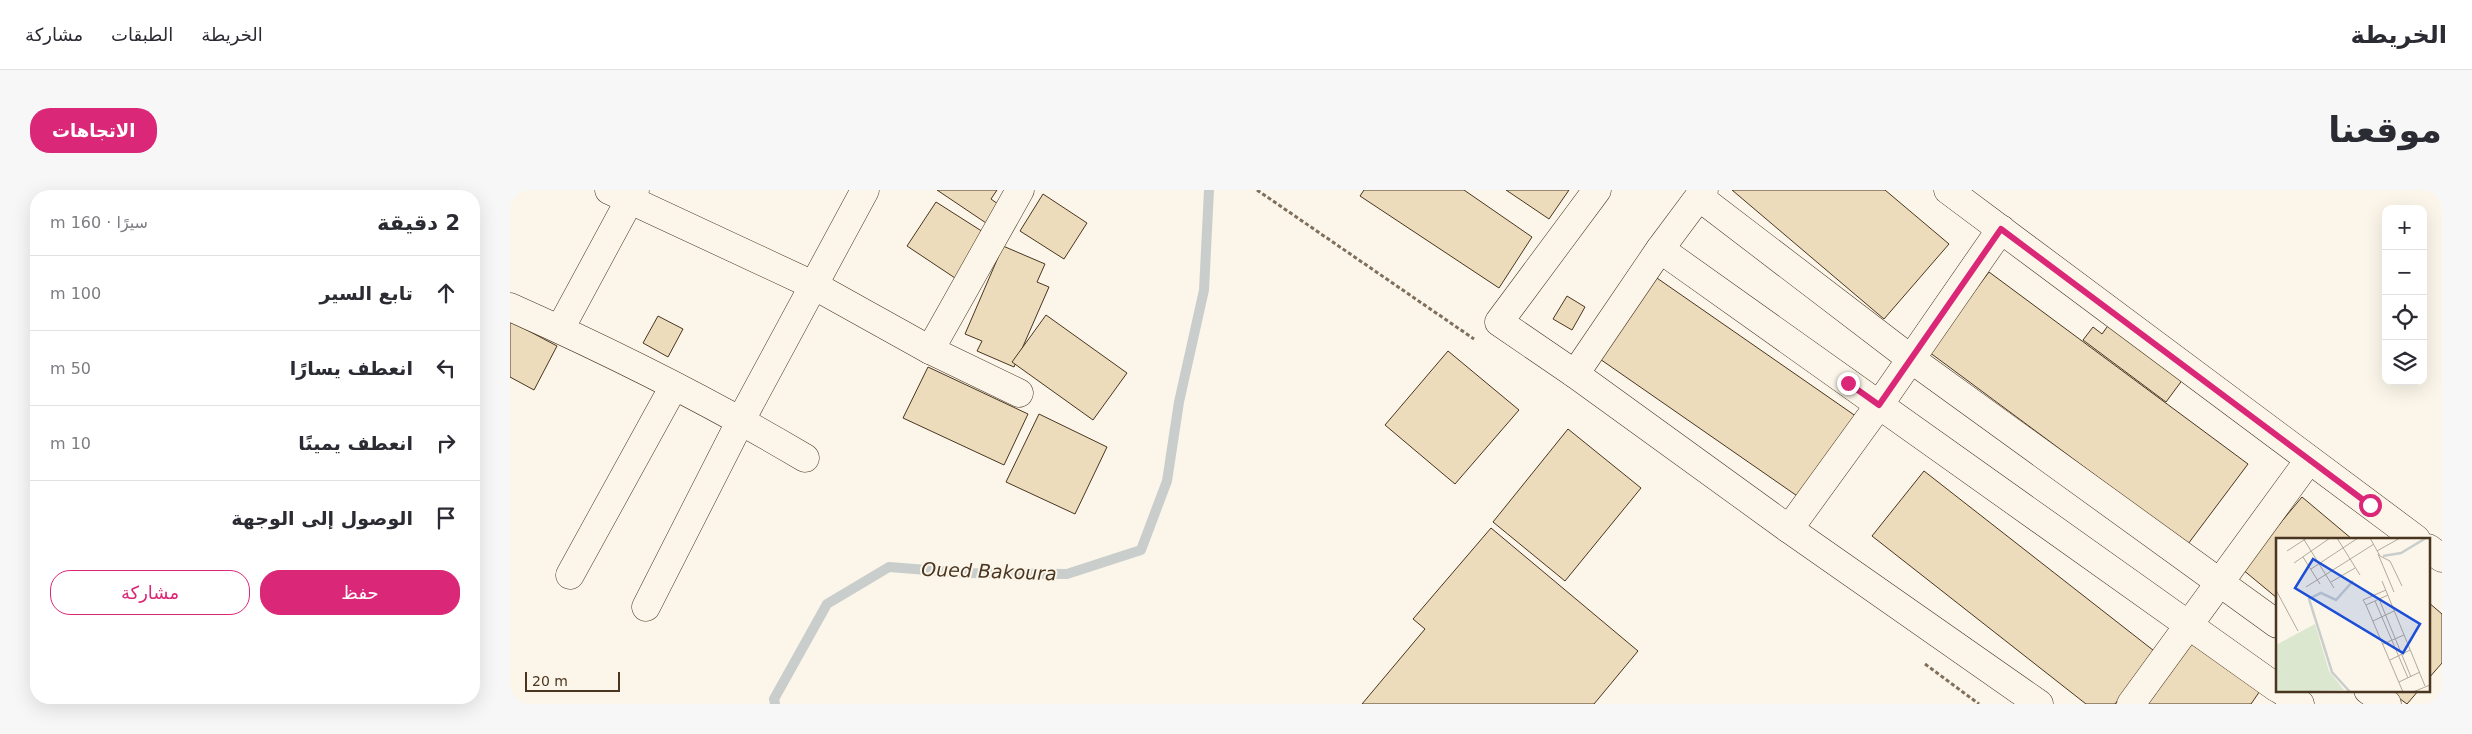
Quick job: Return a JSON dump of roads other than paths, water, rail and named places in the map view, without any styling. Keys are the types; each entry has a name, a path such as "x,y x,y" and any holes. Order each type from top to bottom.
{"street":[{"path":"646,607 741,420 815,286 865,190"},
{"path":"930,350 1020,190"},
{"path":"1597,190 1499,322 1575,374 1789,529 2038,704"},
{"path":"1948,190 2415,538"},
{"path":"560,329 624,194 815,286 930,350 1019,393"},
{"path":"1575,374 1660,249 1701,194 1911,360 2276,623"},
{"path":"1789,529 1911,360 2001,229"},
{"path":"1660,249 2276,687"},
{"path":"510,307 560,329 741,420 806,458"},
{"path":"570,575 674,386"},
{"path":"2131,704 2309,460"},
{"path":"2430,549 2442,558"},
{"path":"2284,692 2300,704"},
{"path":"2371,692 2387,704"}],"waterway":[{"name":"Oued Bakoura","path":"775,704 774,699 827,604 889,567 965,573 1067,574 1141,550 1167,481 1179,402 1204,290 1209,190"}]}
